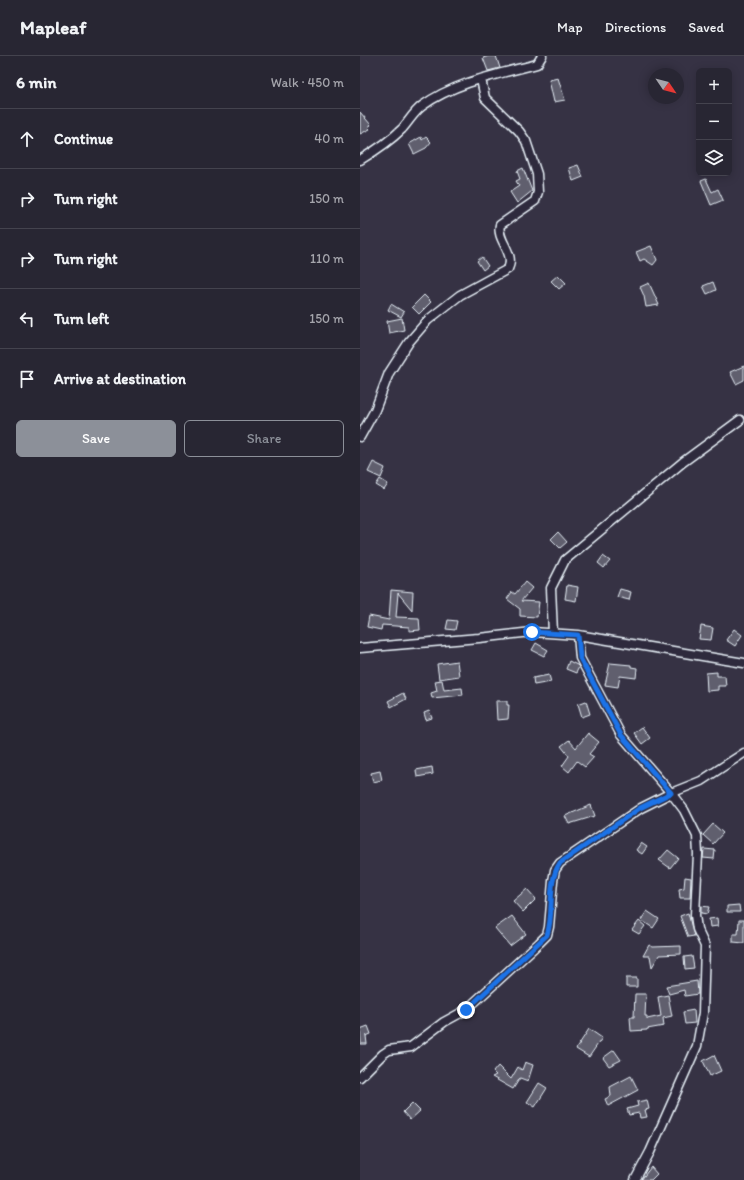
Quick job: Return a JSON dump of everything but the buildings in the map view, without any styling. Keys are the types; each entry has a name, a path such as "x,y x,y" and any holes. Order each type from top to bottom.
{"street":[{"path":"360,160 381,147 402,129 414,113 423,105 447,92 481,79 537,64 542,56"},
{"path":"360,437 376,410 389,373 409,342 428,320 460,295 508,269 510,265 509,253 499,230 500,225 535,201 538,192 537,174 526,141 519,131 485,98 481,79"},
{"path":"552,633 550,588 565,560 683,462 740,420"},
{"path":"360,648 532,632 578,635 744,663"},
{"path":"578,635 580,658 621,735 684,810 697,836 698,854 694,915 697,929 705,946 703,1013 697,1046 650,1152 635,1180"},
{"path":"360,1077 389,1050 411,1047 444,1022 466,1010 547,935 553,881 555,870 560,863 640,808 701,781 744,753"}],"route":[{"path":"466,1010 547,935 553,881 555,870 560,863 640,808 671,793 621,735 596,685 585,669 580,658 578,635 532,632"}]}
